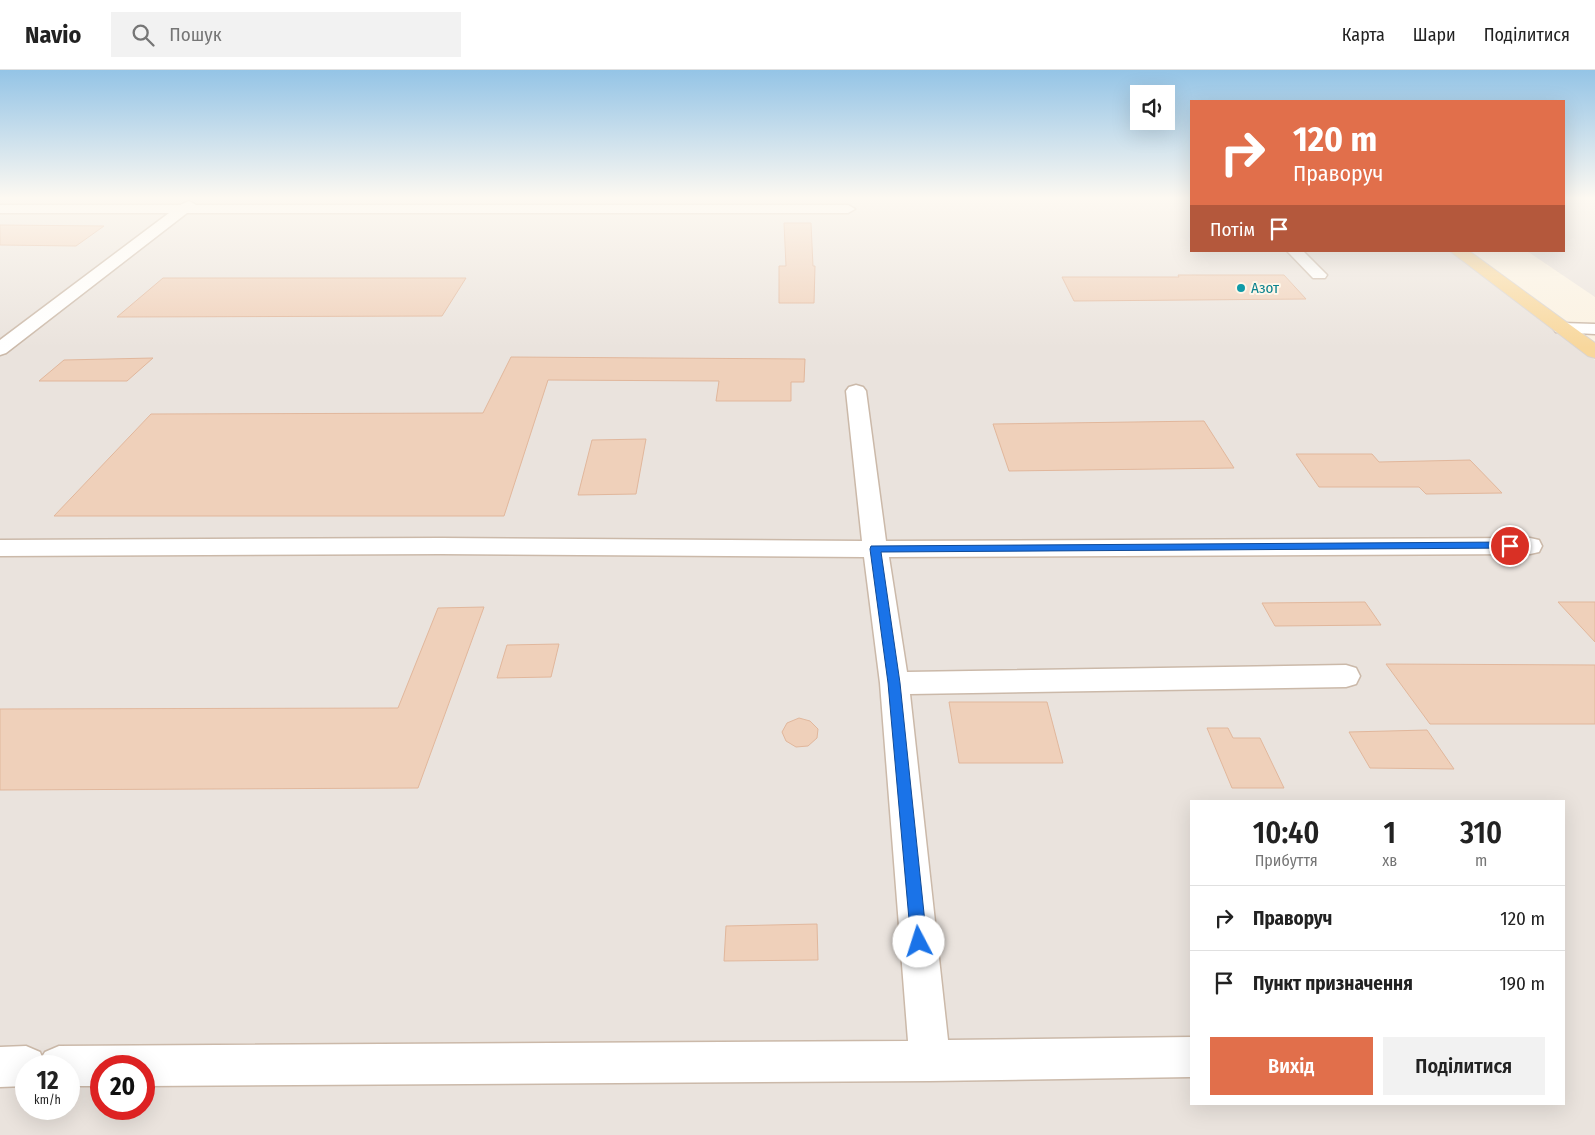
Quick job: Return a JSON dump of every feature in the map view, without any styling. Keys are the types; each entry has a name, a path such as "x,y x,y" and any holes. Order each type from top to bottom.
{"main road":[{"path":"1459,252 1595,352"}],"lane":[{"path":"0,349 132,249"},
{"path":"1295,252 1318,275"},
{"path":"1562,328 1595,329"},
{"path":"856,391 875,549 894,683 930,1061"},
{"path":"0,548 450,546 875,549 1530,546"},
{"path":"894,683 1346,676"},
{"path":"80,1066 930,1061 1190,1057"},
{"path":"0,1067 15,1066"}],"shaded area":[{"path":"0,249 1190,249 1190,252 1451,252 1595,360 1595,1135 0,1135"},
{"path":"1565,249 1595,249 1595,297 1528,252 1565,252"}],"building":[{"path":"785,249 812,249 813,266 815,266 814,303 779,303 779,266 786,266"},
{"path":"1178,275 1284,275 1306,299 1074,301 1062,277 1179,277"},
{"path":"163,278 466,278 442,316 117,317"},
{"path":"511,357 805,359 804,382 791,382 791,401 716,401 719,381 548,380 504,516 54,516 151,414 483,413"},
{"path":"153,358 127,381 39,381 64,360"},
{"path":"1204,421 1234,468 1009,471 993,424"},
{"path":"646,439 636,494 578,495 592,440"},
{"path":"1296,454 1372,454 1379,462 1470,460 1502,493 1426,494 1419,487 1319,487"},
{"path":"1365,602 1381,625 1275,626 1262,603"},
{"path":"1558,602 1595,602 1595,642"},
{"path":"484,607 418,788 0,790 0,709 398,708 438,608"},
{"path":"559,644 551,677 497,678 507,645"},
{"path":"1386,664 1595,665 1595,724 1430,724"},
{"path":"949,702 1047,702 1063,763 959,763"},
{"path":"799,718 810,721 818,729 817,738 808,746 796,747 786,741 782,732 787,723"},
{"path":"1207,728 1228,728 1233,738 1260,738 1284,788 1232,788"},
{"path":"1427,730 1454,769 1370,768 1349,732"},
{"path":"817,924 818,960 724,961 726,926"}],"place":[{"name":"Азот","path":"1241,288"}],"route":[{"path":"919,942 894,683 875,549 1510,546"}]}
